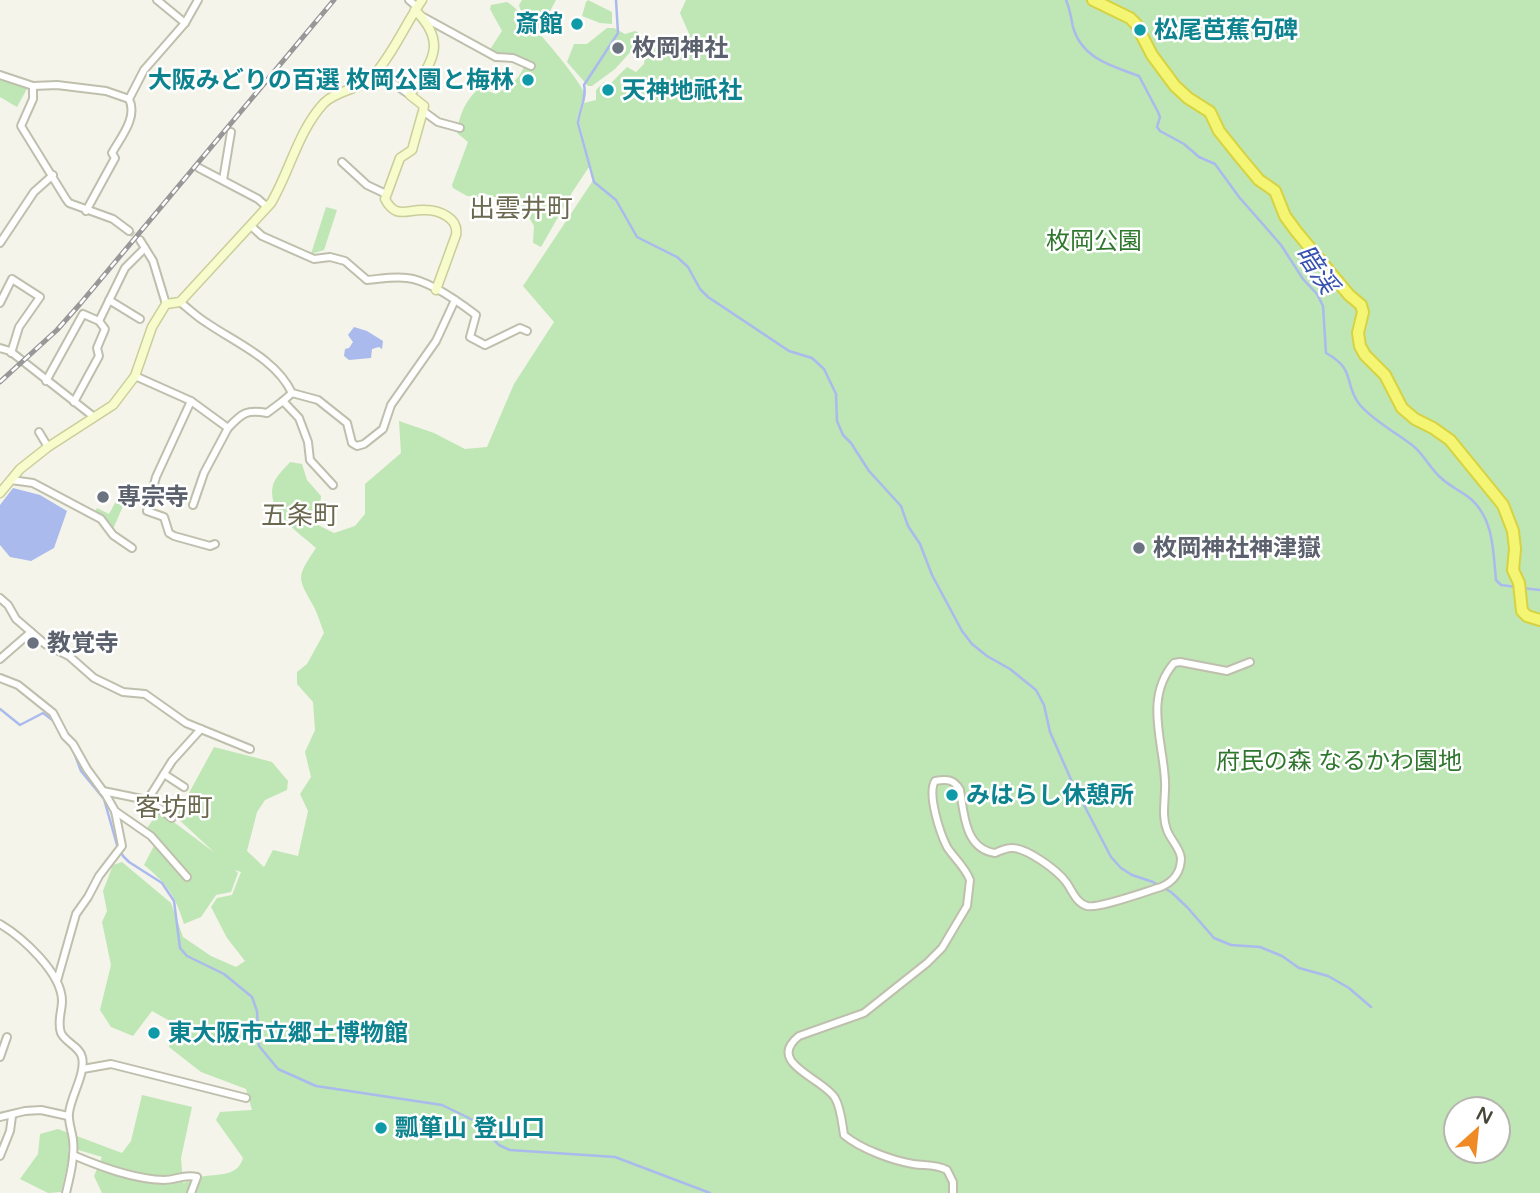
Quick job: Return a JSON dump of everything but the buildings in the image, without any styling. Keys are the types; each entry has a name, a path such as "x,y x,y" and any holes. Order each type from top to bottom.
{"highway":[{"path":"1093,0 1130,18 1136,24 1152,54 1175,86 1188,99 1210,112 1219,131 1239,156 1259,180 1275,191 1285,216 1296,231 1349,295 1361,304 1363,312 1358,333 1360,346 1385,375 1402,408 1450,440 1503,505 1513,531 1513,570 1519,586 1522,611 1527,616 1540,620"}],"street":[{"path":"157,0 185,23"},
{"path":"129,99 144,70 185,23 198,0"},
{"path":"409,0 418,5 432,35 433,57 410,95"},
{"path":"166,304 180,302 251,226 280,188 296,147 324,103 331,97 369,80 377,72 418,5"},
{"path":"422,17 496,57 513,58 531,66"},
{"path":"377,72 424,106 412,150 400,159 385,199 389,207 396,211 434,211 454,222 456,235 436,290"},
{"path":"0,75 33,86 57,85 106,91 129,99 132,115 113,153 115,158 86,211"},
{"path":"33,86 33,99 21,125 69,204 113,219 130,231"},
{"path":"423,111 442,125 460,128"},
{"path":"222,180 231,132"},
{"path":"342,162 367,185 386,194"},
{"path":"200,168 258,199 267,207"},
{"path":"0,243 34,192 53,174"},
{"path":"251,226 262,236 314,259 330,257 345,261 367,280 408,278 436,290 476,315 470,337 485,345 520,328 527,331"},
{"path":"0,493 20,469 48,447 113,405 135,376 152,327 166,304 153,261 140,240"},
{"path":"99,321 125,268 145,248"},
{"path":"0,303 12,279 40,298 19,327 11,353"},
{"path":"109,300 140,319"},
{"path":"292,393 318,400 347,423 352,443 357,446 363,444 383,429 391,405 436,341 455,300"},
{"path":"180,302 207,323 250,349 288,383 292,393"},
{"path":"46,381 83,314 99,321 104,329 97,348 99,356 74,402"},
{"path":"0,348 11,353 94,417"},
{"path":"135,376 191,401 228,428"},
{"path":"193,505 204,472 228,428 243,412 252,410 267,413 292,393"},
{"path":"191,401 156,477 147,511 164,517 169,533 174,536 210,546 215,544"},
{"path":"283,401 299,418 308,442 310,460 332,485"},
{"path":"40,432 48,447"},
{"path":"10,480 33,483 101,519 113,536 132,548"},
{"path":"0,598 8,605 16,619 45,645 69,656 94,678 123,692 145,694 186,723 250,749"},
{"path":"0,659 31,632"},
{"path":"953,1193 953,1182 947,1170 933,1164 912,1164 896,1159 844,1135 839,1107 833,1095 797,1068 789,1054 792,1042 799,1036 864,1013 909,978 942,948 967,906 970,880 947,846 933,802 932,787 935,781 944,779 957,785 966,831 983,848 995,853 1016,848 1049,865 1064,879 1077,901 1086,906 1102,905 1161,887 1176,876 1181,858 1165,822 1165,781 1157,702 1161,682 1174,663 1227,671 1250,662"},
{"path":"0,678 18,685 53,713 65,736 79,752 86,769 115,811 122,846 99,876 76,914 57,981"},
{"path":"147,801 172,761 201,729"},
{"path":"164,774 184,787"},
{"path":"103,791 113,791 147,801 172,818"},
{"path":"115,811 150,836 187,877"},
{"path":"0,924 26,942 57,981 62,1000 59,1023 62,1034 82,1055 83,1069 74,1088 68,1116 73,1155 66,1193"},
{"path":"0,1057 7,1037"},
{"path":"83,1069 110,1063 246,1098"},
{"path":"0,1117 41,1110 68,1116"},
{"path":"0,1156 10,1130 12,1116"},
{"path":"73,1155 124,1174 166,1180 184,1174 197,1177 191,1193"}],"green space":[{"path":"522,0 556,0 540,30 520,9"},
{"path":"588,0 612,12 612,24 600,23 582,16"},
{"path":"686,0 1540,0 1540,1193 102,1193 94,1176 102,1157 68,1147 69,1158 61,1192 48,1193 20,1179 38,1154 40,1134 58,1129 122,1153 131,1141 142,1095 192,1107 181,1158 183,1183 228,1173 241,1164 243,1158 216,1120 220,1112 252,1110 246,1089 201,1072 169,1047 170,1021 152,1011 133,1036 111,1027 100,1010 111,965 102,922 107,911 103,891 113,865 122,862 171,903 183,937 211,956 236,967 245,961 227,938 211,907 217,898 232,895 241,872 235,870 238,873 231,892 216,895 201,917 184,924 169,891 144,865 157,840 147,828 159,811 215,853 176,817 214,747 272,762 288,781 287,790 265,800 257,812 247,851 264,867 273,850 298,856 308,811 300,794 311,777 305,752 315,730 313,702 297,684 297,672 307,664 324,633 301,578 316,548 279,513 272,495 274,482 290,462 302,464 307,480 321,496 318,525 334,533 355,526 365,514 365,484 401,453 399,421 434,433 465,449 487,447 514,384 554,322 523,286 594,179 579,121 584,103 596,100 596,90 605,81 601,90 608,94 611,83 627,67 636,72 644,64 645,57 642,52 650,43 671,53 690,36 680,13"},
{"path":"507,2 524,16 549,44 584,93 577,119 589,167 541,247 533,243 534,226 530,219 509,208 505,201 483,193 478,197 467,196 452,185 468,142 457,133 466,103 479,88 496,94 506,88 518,77 526,62 489,51 502,31 490,9 491,5"},
{"path":"607,28 614,28 625,34 635,31 641,34 642,39 615,69 592,86 588,86 567,62 574,44 587,44"},
{"path":"0,78 28,87 17,107 0,97"},
{"path":"326,207 337,210 324,250 311,254"},
{"path":"120,494 127,497 113,529 106,520 94,514 97,508 109,514"}],"water":[{"path":"354,327 383,341 382,349 372,349 371,358 349,360 344,356 345,349 353,342 348,335"},
{"path":"13,488 40,495 67,511 54,548 31,561 10,557 0,545 0,505"}],"waterway":[{"path":"616,0 618,33 584,85 578,123 594,182 616,200 637,237 677,257 688,267 700,289 708,297 789,351 812,358 824,369 836,394 837,421 843,435 869,471 901,506 908,526 920,544 932,575 962,631 972,644 987,656 1010,669 1036,690 1044,705 1050,732 1073,784 1111,857 1121,868 1171,892 1214,938 1231,945 1260,947 1282,956 1299,968 1328,976 1349,988 1371,1007"},
{"name":"暗渓","path":"1066,0 1073,27 1083,47 1099,60 1139,76 1160,117 1157,127 1160,131 1184,144 1199,157 1215,164 1239,197 1281,245 1323,306 1326,353 1336,359 1346,371 1360,405 1416,448 1440,477 1479,507 1491,536 1496,580 1501,585 1516,587"},
{"name":"暗渓","path":"1522,588 1540,590"},
{"path":"0,709 20,725 43,713 55,722"},
{"path":"61,735 72,747 81,771 104,799 117,845 123,856 162,883 174,901 180,948 187,956 224,974 252,997 257,1011 259,1046 278,1069 316,1086 442,1105 475,1121 499,1145 510,1150 615,1157 710,1193"}],"tunnel":[{"path":"129,231 140,240"}],"railway":[{"path":"0,382 57,330 80,304 334,0"}],"place":[{"name":"斎館","path":"577,24"},
{"name":"松尾芭蕉句碑","path":"1140,30"},
{"name":"枚岡神社","path":"618,48"},
{"name":"大阪みどりの百選 枚岡公園と梅林","path":"528,80"},
{"name":"天神地祇社","path":"608,90"},
{"name":"専宗寺","path":"103,497"},
{"name":"枚岡神社神津嶽","path":"1139,548"},
{"name":"教覚寺","path":"33,643"},
{"name":"みはらし休憩所","path":"952,795"},
{"name":"東大阪市立郷土博物館","path":"154,1033"},
{"name":"瓢箪山 登山口","path":"381,1128"}],"district":[{"name":"出雲井町","path":"521,208"},
{"name":"五条町","path":"300,515"},
{"name":"客坊町","path":"174,807"}],"park label":[{"name":"枚岡公園","path":"1094,241"},
{"name":"府民の森 なるかわ園地","path":"1339,761"}]}
